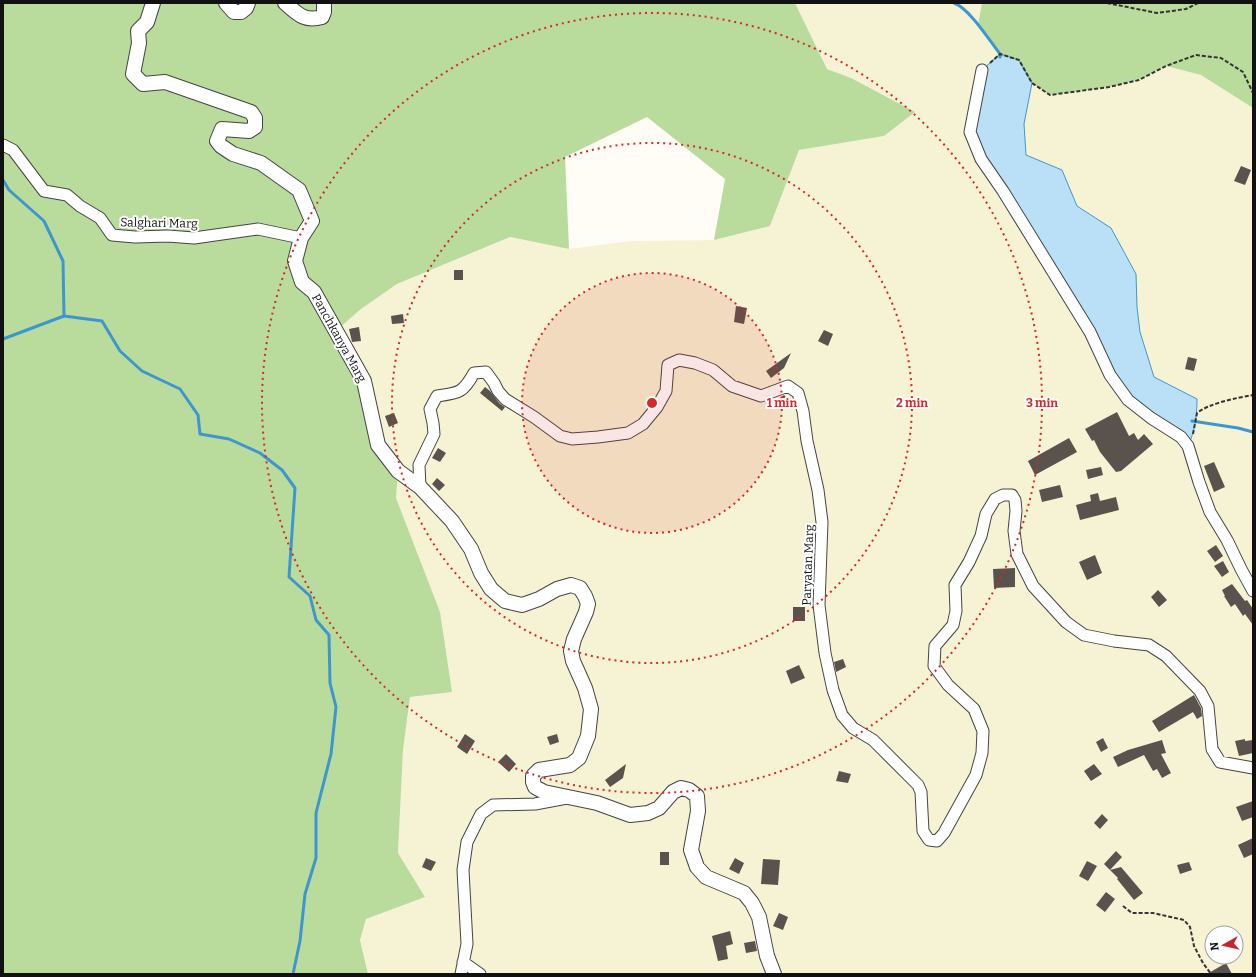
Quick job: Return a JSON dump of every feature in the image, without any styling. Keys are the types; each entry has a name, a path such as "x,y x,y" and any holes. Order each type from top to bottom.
{"street":[{"name":"Panchkanya Marg","path":"153,3 147,22 138,31 139,42 133,74 143,84 165,82 251,112 255,118 255,127 249,131 222,129 217,141 221,146 233,154 261,164 299,190 312,221 302,238 295,261 296,268 302,282 314,292 364,381 378,445 398,471 420,487 452,520 470,549 481,573 491,589 505,601 522,605 539,599 557,589 571,585 580,588 586,596 588,604 586,612 574,639 571,651 573,661 585,688 591,709 588,736 579,758 570,765 539,770 533,776 535,787 544,792 597,803 630,815 648,813 658,808 673,792 681,788 689,790 697,796 698,811 691,850 697,867 706,877 744,894 752,903 759,917 768,956 774,974"},
{"path":"226,3 234,12 241,12 246,8 248,3"},
{"path":"285,3 300,16 314,19 322,17 324,12 324,3"},
{"path":"982,70 970,132 981,159 1090,332 1110,376 1128,400 1151,418 1181,437 1188,446 1210,512 1227,540 1253,591"},
{"name":"Salghari Marg","path":"3,146 13,150 44,191 68,195 80,206 100,218 112,235 194,238 258,228 302,238"},
{"name":"Paryatan Marg","path":"420,487 419,465 434,434 430,409 437,396 458,392 466,387 474,373 486,372 505,399 534,417 560,436 572,439 598,438 628,433 642,424 657,407 666,391 668,365 679,360 695,363 713,370 732,386 761,396 788,386 798,393 803,411 807,441 818,490 822,522 819,605 824,653 833,690 842,715 853,728 873,740 918,785 921,792 923,831 929,840 937,841 944,833 976,775 982,753 983,731 974,709 948,685 934,666 935,646 953,625 956,611 955,585 969,562 981,536 986,514 995,499 1003,495 1012,495 1015,500 1016,511 1014,531 1017,554 1033,586 1066,622 1084,635 1114,641 1149,645 1166,656 1200,691 1208,706 1212,749 1220,762 1253,768"},
{"path":"460,974 468,944 463,870 468,842 481,814 493,805 535,804 568,798"},
{"path":"463,962 480,974"}],"path":[{"path":"1107,3 1157,13 1186,9 1198,3"},
{"path":"982,70 1000,54 1019,60 1032,83 1050,96 1109,87 1139,80 1166,66 1196,55 1221,58 1243,72 1253,93"},
{"path":"1193,434 1197,414 1202,409 1253,395"},
{"path":"1123,906 1132,913 1153,913 1184,920 1190,927 1196,952 1202,963 1211,974"}],"shaded area":[{"path":"795,3 982,3 978,25 1000,54 982,70 1090,332 1195,423 1197,399 1154,377 1140,332 1137,307 1111,228 1077,206 1062,170 1026,156 1024,124 1032,83 1050,95 1109,87 1139,80 1166,66 1201,75 1253,108 1253,974 368,974 360,940 366,919 425,897 398,853 403,750 410,697 451,692 413,544 396,498 397,471 378,445 336,331 361,309 397,284 510,237 569,249 630,241 714,240 770,226 799,150 884,136 851,78 827,69"}],"green space":[{"path":"3,3 795,3 827,69 851,78 915,112 884,136 799,150 770,226 714,240 725,179 647,117 565,157 569,249 510,237 397,284 361,309 337,330 364,381 378,445 398,471 396,498 440,612 452,692 410,697 403,750 398,853 425,897 366,919 360,940 368,974 3,974"},
{"path":"982,3 1253,3 1253,108 1201,75 1166,66 1139,80 1109,87 1050,95 1032,83 1019,60 1000,54 978,25"}],"water":[{"path":"1000,54 1019,60 1032,83 1024,124 1026,155 1062,170 1077,206 1111,228 1136,274 1137,307 1140,332 1154,377 1197,399 1195,423 1188,446 1128,400 970,132 982,70"}],"building":[{"path":"1241,166 1251,170 1245,185 1234,181"},
{"path":"454,270 463,270 463,280 454,280"},
{"path":"736,306 747,308 744,324 734,322"},
{"path":"403,314 404,323 392,324 391,316"},
{"path":"359,327 361,341 352,342 349,329"},
{"path":"824,330 833,334 828,346 818,341"},
{"path":"791,353 784,368 771,378 766,371"},
{"path":"1188,357 1197,359 1194,371 1185,369"},
{"path":"485,387 500,404 505,407 502,411 480,393"},
{"path":"784,395 790,401 782,408 776,401"},
{"path":"1117,412 1129,436 1134,433 1138,440 1144,434 1153,444 1121,471 1116,472 1100,452 1094,440 1092,441 1085,429"},
{"path":"394,413 398,423 389,427 385,416"},
{"path":"1069,438 1077,452 1035,475 1028,461"},
{"path":"438,448 446,453 440,462 432,458"},
{"path":"1214,462 1225,487 1214,492 1204,466"},
{"path":"1101,467 1103,475 1088,479 1086,470"},
{"path":"437,478 445,485 439,491 432,484"},
{"path":"1060,485 1063,497 1042,502 1039,490"},
{"path":"1098,493 1100,501 1116,497 1119,510 1080,520 1076,505 1091,501 1090,495"},
{"path":"1216,545 1223,556 1215,562 1207,551"},
{"path":"1095,555 1102,573 1087,580 1079,562"},
{"path":"1223,561 1229,572 1222,577 1214,566"},
{"path":"1015,568 1015,587 994,588 993,569"},
{"path":"1232,584 1253,609 1253,625 1245,614 1243,616 1235,604 1231,607 1224,596 1222,590"},
{"path":"1158,590 1167,600 1159,607 1151,597"},
{"path":"793,607 805,607 805,621 793,621"},
{"path":"843,659 846,667 836,672 834,662"},
{"path":"799,665 805,678 791,684 786,671"},
{"path":"1194,695 1201,708 1202,716 1197,719 1193,712 1159,732 1152,721"},
{"path":"465,734 475,741 467,754 457,747"},
{"path":"557,734 559,742 550,745 547,737"},
{"path":"1103,738 1108,748 1101,752 1096,742"},
{"path":"1245,739 1245,741 1253,740 1253,753 1239,756 1235,741"},
{"path":"1162,740 1166,753 1161,754 1171,773 1162,778 1157,769 1153,771 1144,755 1118,767 1113,757 1128,750"},
{"path":"506,754 516,764 509,772 498,762"},
{"path":"626,764 623,778 610,787 605,780"},
{"path":"1094,764 1102,774 1091,781 1084,771"},
{"path":"839,771 851,774 848,783 836,781"},
{"path":"1253,801 1253,817 1242,821 1236,807"},
{"path":"1102,814 1108,820 1100,829 1094,823"},
{"path":"1253,838 1253,854 1244,858 1238,845"},
{"path":"1116,851 1122,857 1110,870 1104,864"},
{"path":"660,852 669,852 669,865 660,865"},
{"path":"426,858 436,862 431,871 422,867"},
{"path":"735,858 744,863 739,874 729,869"},
{"path":"763,859 780,860 778,885 761,884"},
{"path":"1087,861 1097,866 1088,881 1079,876"},
{"path":"1189,862 1192,870 1180,874 1177,865"},
{"path":"1121,867 1143,893 1134,900 1117,879 1118,878 1110,870"},
{"path":"1106,892 1115,899 1105,912 1096,905"},
{"path":"779,913 788,917 783,930 773,926"},
{"path":"730,931 733,944 726,946 728,959 718,961 712,936"},
{"path":"755,941 757,951 746,953 744,943"},
{"path":"1223,965 1227,965 1232,974 1207,974"}],"waterway":[{"path":"954,3 960,6 973,18 1000,54 1000,57"},
{"path":"3,180 9,190 44,221 63,261 64,316"},
{"path":"3,339 64,316 102,321 120,351 142,371 180,389 198,415 200,434 229,439 260,453 282,470 295,488 289,577 310,596 316,620 329,635 330,683 336,707 331,754 316,813 316,858 305,894 300,941 293,974"},
{"path":"1192,421 1238,428 1253,432"}]}
